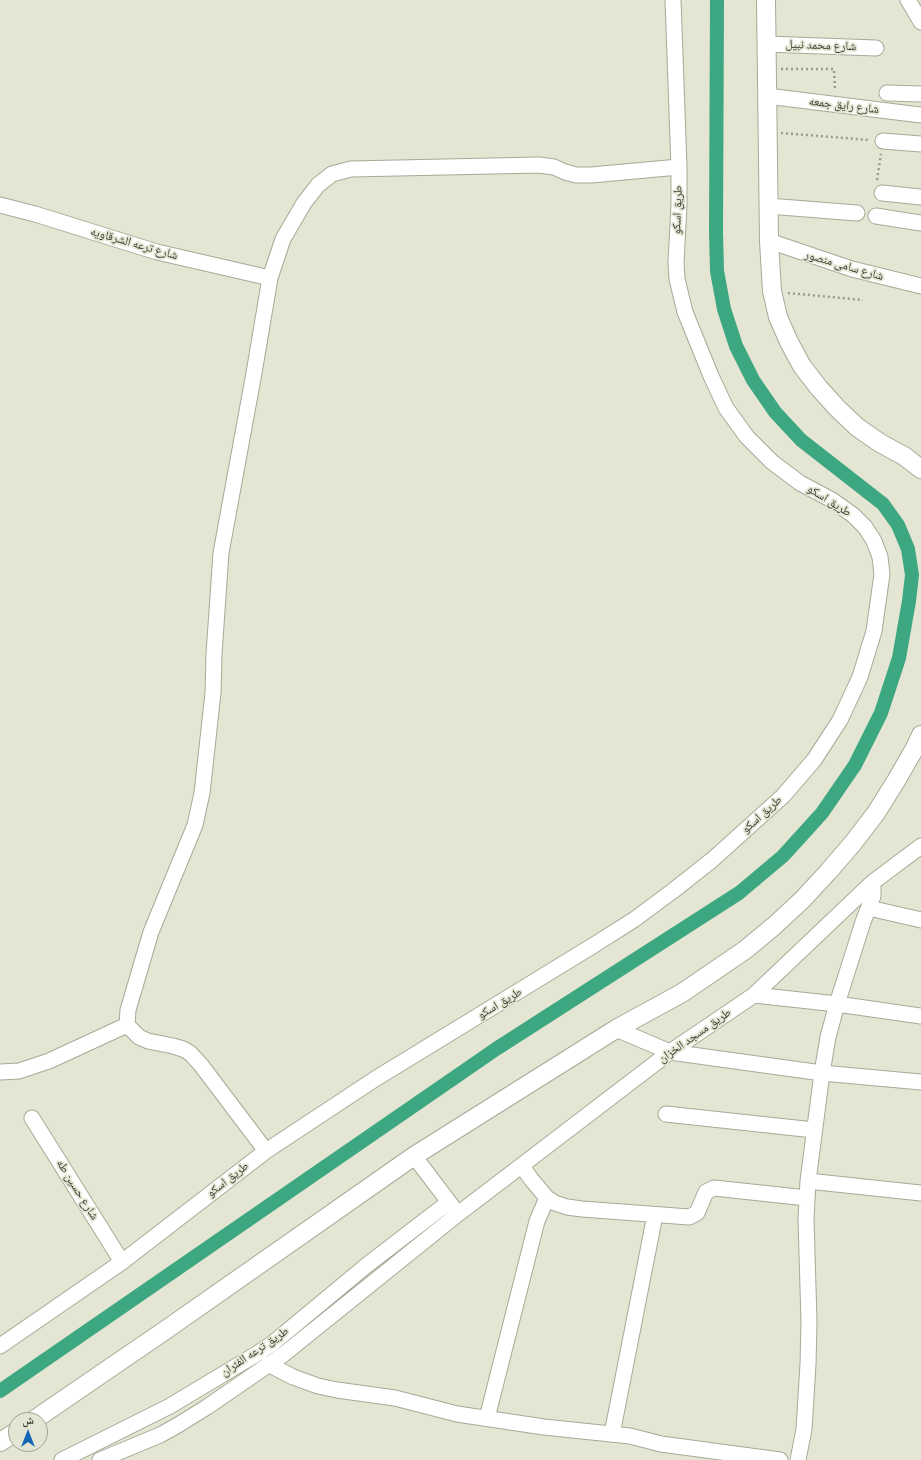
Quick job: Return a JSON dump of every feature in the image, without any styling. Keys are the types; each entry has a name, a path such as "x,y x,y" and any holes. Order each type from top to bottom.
{"street":[{"name":"طريق اسكو","path":"0,1346 122,1262 266,1151 375,1079 594,945 679,886 712,860 783,796 818,753 840,720 860,677 874,632 882,574 880,557 874,541 865,527 853,515 832,500 800,483 772,462 747,437 726,408 691,327 680,296 676,262 679,167 673,0"},
{"path":"766,0 769,241 772,291 778,317 802,366 818,388 857,427 921,468"},
{"path":"908,0 921,22"},
{"name":"شارع محمد نبيل","path":"766,44 876,48"},
{"path":"887,93 921,94"},
{"name":"شارع رايق جمعه","path":"767,96 921,115"},
{"path":"883,141 921,144"},
{"path":"266,1151 201,1065 190,1053 183,1049 148,1041 139,1037 127,1025 128,1010 151,932 194,825 202,793 213,693 214,654 221,553 270,278 283,240 304,202 318,185 332,174 350,169 539,165 554,167 576,175 591,175 679,167"},
{"path":"882,194 921,196"},
{"name":"شارع ترعه الشرقاويه","path":"0,205 35,214 157,252 270,278"},
{"path":"768,206 856,213"},
{"path":"876,216 921,223"},
{"name":"شارع سامى منصور","path":"769,241 852,269 921,286"},
{"path":"46,1412 414,1156 616,1029 682,993 714,973 751,946 802,900 838,861 876,813 896,781 921,735"},
{"name":"طريق مسجد الخزان","path":"458,1214 670,1052 754,995 873,882 921,846"},
{"path":"798,1460 804,1429 808,1364 809,1322 806,1219 808,1181 814,1130 828,1037 863,922 873,896 873,882"},
{"path":"869,908 921,920"},
{"path":"754,995 837,1004 921,1016"},
{"path":"0,1072 19,1071 48,1061 127,1025"},
{"path":"616,1029 670,1052 822,1073 921,1082"},
{"path":"666,1114 814,1130"},
{"name":"شارع حسين طه","path":"32,1118 122,1262"},
{"path":"414,1156 458,1214"},
{"path":"522,1166 530,1179 547,1198 567,1207 582,1209 683,1218 693,1216 697,1213 706,1192 714,1188 807,1198"},
{"path":"808,1181 921,1193"},
{"path":"487,1418 537,1221 547,1198"},
{"name":"طريق ترعه الفئران","path":"62,1460 170,1406 255,1355 279,1339 367,1265 449,1202"},
{"name":"طريق ترعه الفئران","path":"100,1460 160,1435 207,1407 314,1330 458,1214"},
{"path":"612,1434 655,1215"},
{"path":"268,1364 293,1378 318,1386 395,1398 457,1414 630,1436 661,1444 780,1460"}],"path":[{"path":"766,69 834,69 836,105"},
{"path":"767,132 883,141 876,187 876,191 882,194"},
{"path":"772,291 863,300"}],"waterway":[{"path":"0,1391 496,1049 739,893 783,856 822,813 855,765 881,713 899,658 912,575 908,549 898,525 883,504 801,440 775,412 753,380 736,346 724,309 717,271 717,0"}]}
